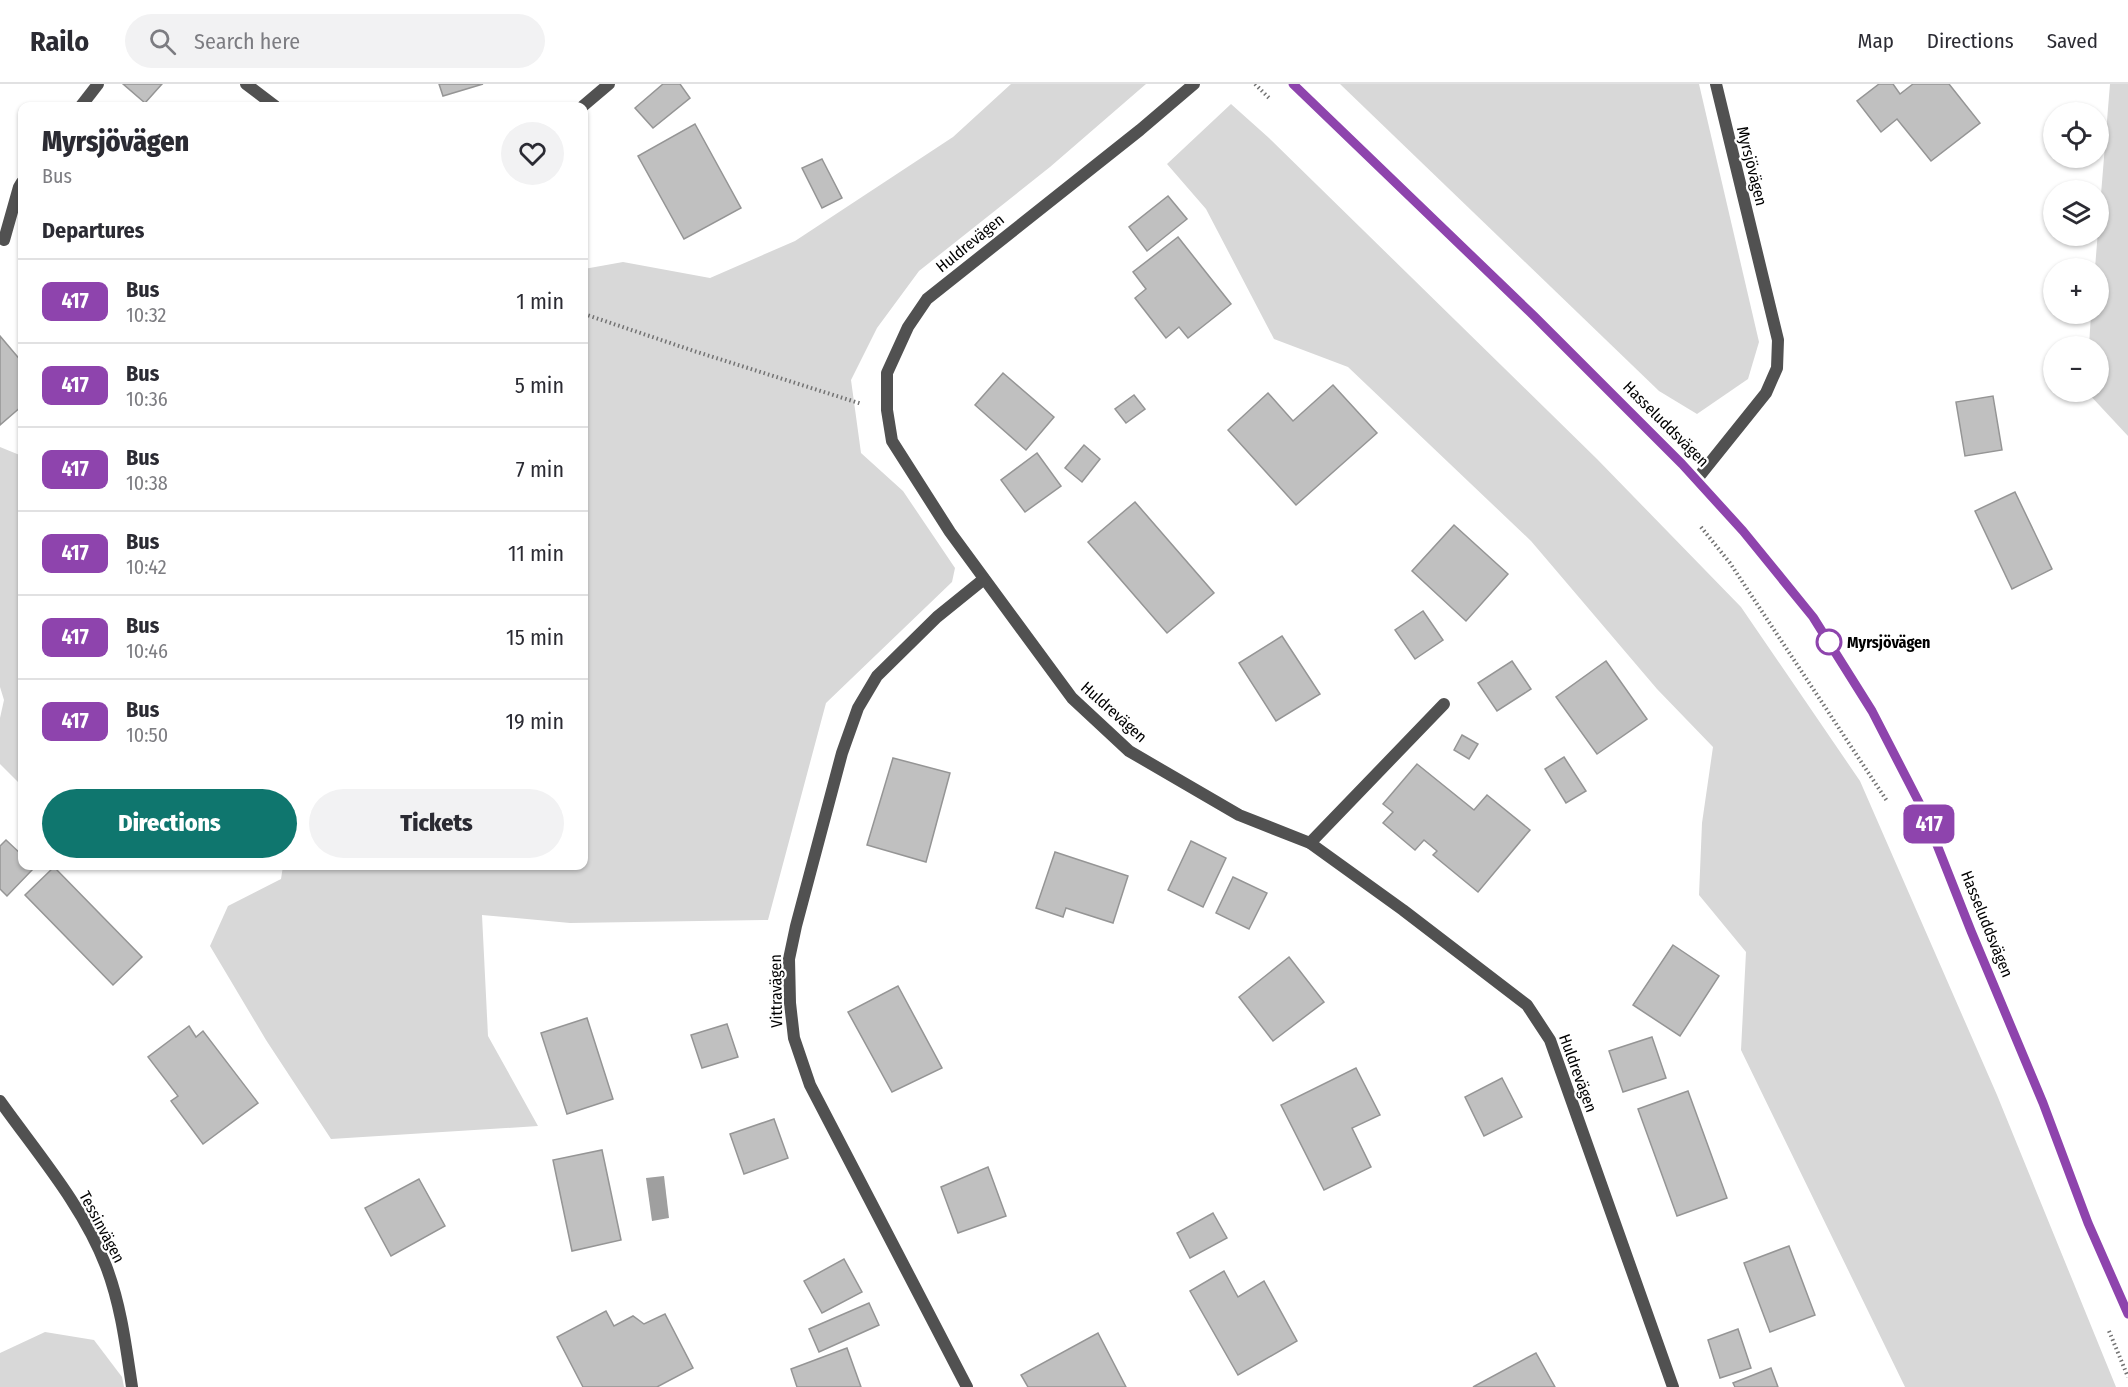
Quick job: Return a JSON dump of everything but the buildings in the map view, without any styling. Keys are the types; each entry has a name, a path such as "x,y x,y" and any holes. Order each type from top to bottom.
{"street":[{"path":"84,102 98,84"},
{"path":"246,84 270,102"},
{"path":"588,102 609,84"},
{"name":"Huldrevägen","path":"1194,84 1140,130 927,299 908,327 886,373 887,410 892,441 915,480 984,579 1072,698 1129,751 1239,815 1310,843 1403,910 1527,1005 1550,1040 1673,1387"},
{"name":"Hasseluddsvägen","path":"1293,84 1534,316 1697,479 1749,538 1813,617 1872,711 1924,812 2043,1103 2088,1223 2128,1314"},
{"name":"Myrsjövägen","path":"1697,479 1766,393 1777,368 1778,340 1716,84"},
{"path":"4,240 18,191"},
{"name":"Vittravägen","path":"967,1387 810,1084 794,1038 789,959 842,753 858,708 877,676 937,617 984,579"},
{"path":"1310,843 1444,705"},
{"name":"Tessinvägen","path":"0,1101 78,1211 106,1266 120,1314 132,1387"}],"path":[{"path":"1255,84 1271,100"},
{"path":"588,315 827,394 887,410"},
{"path":"1694,519 1730,563 1892,808"},
{"path":"2107,1327 2128,1377"}],"shaded area":[{"path":"1011,84 1146,84 1050,167 919,271 877,328 851,380 861,453 903,491 955,568 952,582 826,703 768,920 570,923 482,915 488,1036 538,1126 331,1139 266,1040 210,946 228,906 281,879 282,870 588,870 588,268 623,262 710,278 795,241 953,137"},
{"path":"1340,84 1699,84 1759,342 1748,379 1697,414 1659,391"},
{"path":"2110,84 2128,84 2128,436 2096,402 2109,402 2109,336 2090,336 2090,324 2109,324 2109,258 2096,258 2097,246 2109,246 2109,180 2102,180 2103,168 2109,168"},
{"path":"1231,104 1269,138 1597,459 1741,607 1860,781 1997,1095 2116,1387 1905,1387 1741,1050 1746,952 1699,895 1702,823 1713,747 1657,689 1531,541 1348,367 1274,339 1206,209 1167,164"},
{"path":"0,447 18,454 18,782 0,764 0,718 4,700 0,687"},
{"path":"664,1176 669,1218 652,1221 646,1178"},
{"path":"45,1332 94,1340 122,1377 124,1387 0,1387 0,1353"}],"bus line":[{"name":"417","path":"1293,84 1618,398 1697,479 1813,617 1872,711 1924,812 2043,1103 2088,1223 2128,1314"}],"place":[{"name":"Myrsjövägen","path":"1829,642"}]}
